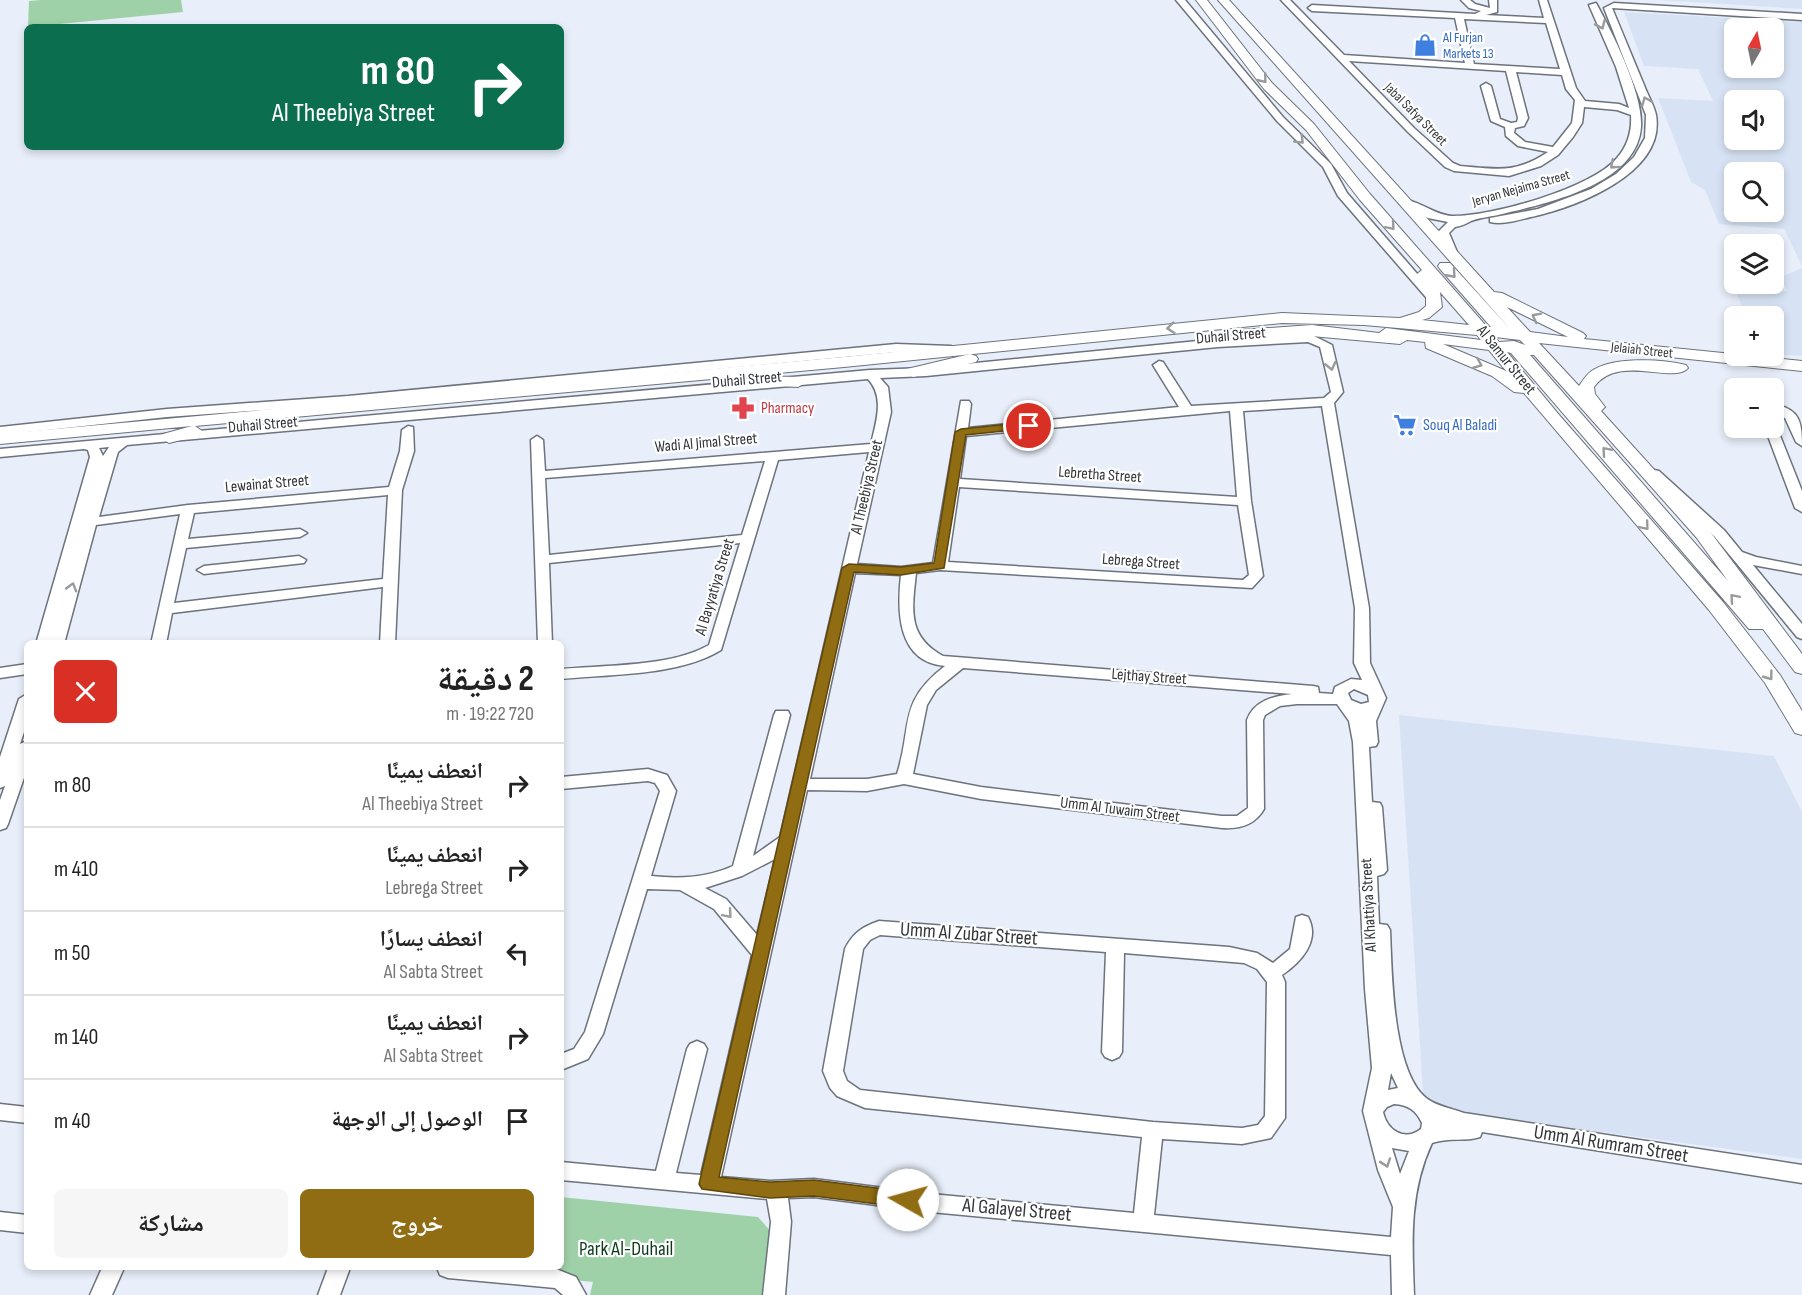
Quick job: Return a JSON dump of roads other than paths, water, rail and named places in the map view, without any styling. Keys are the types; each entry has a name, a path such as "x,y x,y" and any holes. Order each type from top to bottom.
{"main road":[{"name":"Al Samur Street","path":"1201,0 1268,86 1310,127 1365,197 1422,262 1511,341 1639,462 1702,533 1802,670"},
{"name":"Al Samur Street","path":"1223,0 1401,201 1482,287 1539,401 1716,606 1773,680 1802,728"},
{"path":"1194,17 1217,26 1245,56"},
{"path":"1310,127 1349,158 1511,341 1769,640 1802,670"},
{"path":"1337,184 1365,197"},
{"path":"1397,321 1424,315 1432,310 1435,301 1422,262"},
{"path":"1482,287 1538,318 1609,347"},
{"name":"Duhail Street","path":"0,439 1282,318 1397,321 1511,341"},
{"path":"1207,338 1236,328 1317,324 1404,327 1726,367 1802,373"},
{"path":"1298,331 1421,342 1498,373 1539,401"},
{"name":"Duhail Street","path":"0,448 1298,331 1385,333 1511,341"},
{"name":"Jelaiah Street","path":"1511,341 1609,347 1802,366"},
{"name":"Jelaiah Street","path":"1511,341 1680,368 1802,379"},
{"path":"913,372 970,359"},
{"path":"1639,462 1627,443 1587,395 1587,384 1600,373 1613,368 1680,368"},
{"path":"739,380 798,382"},
{"path":"177,423 235,408"},
{"path":"169,438 194,431"}],"street":[{"path":"1180,0 1280,119 1327,166 1348,202 1435,301"},
{"name":"Jabal Safya Street","path":"1285,0 1411,130 1454,168 1513,173 1537,164 1556,152 1573,131 1580,101"},
{"path":"1465,0 1472,6 1492,10"},
{"path":"1473,17 1492,10 1495,7 1493,0"},
{"path":"1543,0 1565,72 1572,91 1580,101 1612,106 1636,114"},
{"path":"1360,1 1373,1"},
{"path":"1360,1 1368,11"},
{"path":"1591,2 1802,15"},
{"name":"Jeryan Nejaima Street","path":"1401,201 1428,215 1452,219 1477,217 1572,191 1606,172 1631,144 1636,129 1636,114 1591,2"},
{"name":"Jeryan Nejaima Street","path":"1451,254 1452,248 1443,235 1444,230 1452,225 1532,216 1570,202 1612,181 1641,153 1652,132 1650,110 1612,4"},
{"path":"1312,8 1550,21"},
{"path":"1459,16 1470,64"},
{"path":"1342,58 1470,64 1565,72"},
{"path":"1486,86 1496,121 1510,126 1521,124 1523,118 1509,67"},
{"path":"1580,101 1615,101 1630,95"},
{"path":"1510,126 1509,134 1518,142 1556,152"},
{"path":"1528,204 1524,209 1533,212 1570,202"},
{"name":"Duhail Street","path":"0,453 798,382 881,378 913,372 1218,343 1310,338 1326,345 1337,392 1328,402"},
{"name":"Duhail Street","path":"0,431 896,348 954,350"},
{"path":"1159,365 1187,410"},
{"name":"Al Theebiya Street","path":"709,1184 885,409 881,378"},
{"path":"961,432 1187,410 1328,402"},
{"name":"Al Khattiya Street","path":"1328,402 1362,608 1362,663 1373,699 1368,721 1387,1008 1398,1068 1419,1103"},
{"path":"940,566 965,404"},
{"name":"Lebrega Street","path":"849,568 909,571 940,566 1247,585 1256,576 1244,501 1236,406"},
{"path":"1784,410 1792,417 1802,442"},
{"path":"387,640 395,490 407,451 408,430"},
{"path":"1775,438 1802,508"},
{"path":"537,440 545,640"},
{"path":"44,640 111,453 124,441"},
{"path":"57,640 86,519 97,454 93,448 84,445"},
{"name":"Wadi Al Jimal Street","path":"539,475 876,448"},
{"name":"Al Bayyatiya Street","path":"564,674 690,660 711,652 722,633 773,455"},
{"name":"Al Samur Street","path":"1639,462 1704,518 1802,634"},
{"name":"Lebretha Street","path":"953,483 1244,501"},
{"name":"Lewainat Street","path":"86,519 395,490"},
{"path":"159,640 188,509"},
{"path":"180,545 300,533"},
{"path":"263,564 267,536"},
{"path":"541,560 749,538"},
{"path":"1736,554 1753,561 1802,571"},
{"path":"204,570 299,560"},
{"name":"Lejthay Street","path":"909,571 904,617 909,634 935,658 958,664 1344,696"},
{"path":"1766,590 1764,584 1767,578 1789,571 1802,571"},
{"path":"165,609 391,582"},
{"path":"1344,696 1362,663"},
{"path":"904,778 910,763 920,703 928,689 958,664"},
{"path":"0,673 24,669"},
{"path":"0,680 24,678"},
{"path":"1357,684 1373,699 1360,709 1344,696 1357,684"},
{"name":"Al Khattiya Street","path":"1344,696 1357,721 1361,742 1374,989 1382,1068 1375,1114 1388,1170 1401,1202"},
{"name":"Umm Al Tuwaim Street","path":"799,784 867,785 904,778 981,793 1222,822 1240,821 1247,818 1256,808 1255,720 1258,712 1274,704 1294,700 1344,696"},
{"path":"0,824 7,773 24,710"},
{"path":"741,869 782,715"},
{"path":"7,773 24,750"},
{"path":"564,783 639,775 654,776 665,783 667,798 594,1034 581,1054 564,1061"},
{"path":"640,882 686,886 708,883 770,854 786,841"},
{"path":"686,886 720,904 761,953"},
{"path":"1272,973 1295,957 1302,948 1302,922"},
{"name":"Umm Al Zubar Street","path":"879,928 1242,955 1254,959 1272,973 1277,992 1275,1118 1271,1126 1253,1136 1153,1130 865,1100 843,1091 834,1080 833,1071 854,950 858,940 867,932 879,928"},
{"path":"1112,1052 1115,945"},
{"path":"664,1180 697,1049"},
{"path":"1393,1096 1419,1103 1431,1118 1426,1138 1416,1143 1397,1142 1380,1131 1375,1114 1393,1096"},
{"name":"Umm Al Rumram Street","path":"1419,1103 1464,1121 1802,1173"},
{"path":"0,1112 24,1115"},
{"path":"1143,1221 1153,1130"},
{"name":"Umm Al Rumram Street","path":"1426,1138 1447,1130 1467,1130 1802,1184"},
{"name":"Al Khattiya Street","path":"1403,1295 1401,1202 1412,1163 1426,1138"},
{"name":"Al Galayel Street","path":"564,1171 776,1190 814,1188 932,1203 1402,1247"},
{"path":"774,1295 781,1222 776,1190"},
{"path":"0,1221 24,1224"},
{"path":"101,1295 112,1270"},
{"path":"329,1295 338,1270"},
{"path":"466,1270 562,1281 573,1288 575,1295"}],"place":[{"name":"Al Furjan Markets 13","path":"1425,45"},
{"name":"Pharmacy","path":"743,408"},
{"name":"Souq Al Baladi","path":"1405,425"}],"park label":[{"name":"Park Al-Duhail","path":"626,1249"}]}
